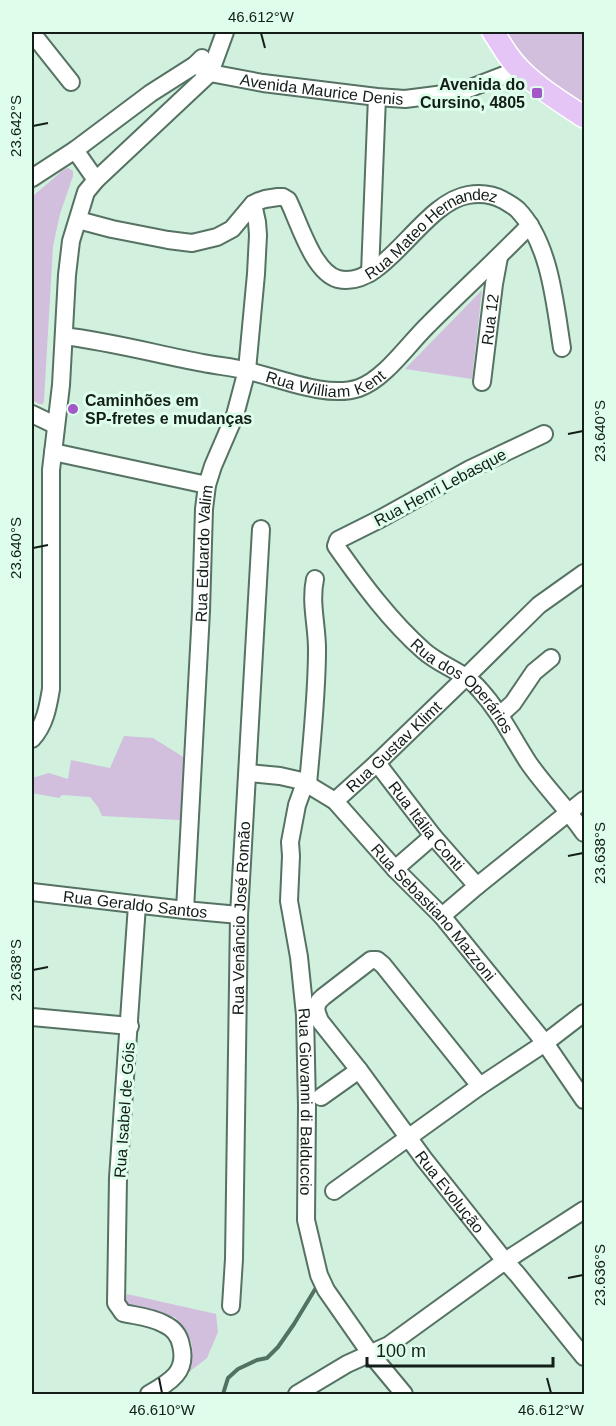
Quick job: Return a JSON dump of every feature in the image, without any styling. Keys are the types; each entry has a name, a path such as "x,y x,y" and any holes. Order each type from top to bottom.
{"main road":[{"path":"493,32 520,69 585,117"}],"street":[{"path":"33,174 75,150 151,93 195,65 224,34"},
{"path":"32,739 45,717 51,689 51,470 61,385 71,242 86,192 210,73 224,34"},
{"path":"41,36 71,82"},
{"name":"Avenida Maurice Denis","path":"195,65 210,73 263,83 405,99 460,92 520,69"},
{"path":"370,273 376,97"},
{"path":"75,150 96,180"},
{"name":"Rua Mateo Hernandez","path":"253,204 278,197 288,200 316,259 328,274 345,280 356,279 370,273 385,262 438,208 458,196 479,193 496,196 517,209 540,242 562,348"},
{"path":"78,220 123,231 192,243 217,237 232,229 253,204"},
{"name":"Rua Eduardo Valim","path":"185,910 201,611 204,509 207,485 235,415 247,370 258,235 253,204"},
{"name":"Rua William Kent","path":"64,336 101,340 203,363 247,370 329,391 346,391 367,385 381,375 428,324 530,225"},
{"name":"Rua 12","path":"482,382 499,257"},
{"path":"32,414 56,425"},
{"name":"Rua Henri Lebasque","path":"338,540 470,469 544,434"},
{"path":"53,452 207,485"},
{"name":"Rua Venâncio José Romão","path":"231,1306 234,1259 239,915 261,529"},
{"name":"Rua dos Operários","path":"338,540 336,546 357,576 408,635 425,652 466,677 479,688 500,715 547,787 585,833"},
{"name":"Rua Gustav Klimt","path":"335,801 377,763 539,604 585,573"},
{"name":"Rua Giovanni di Balduccio","path":"315,579 313,590 317,668 306,783 297,805 290,842 289,901 299,957 314,1016 307,1106 306,1220 319,1275 326,1290 370,1353 404,1395"},
{"path":"500,715 513,703 534,672 552,658"},
{"name":"Rua Itália Conti","path":"377,763 433,836 477,886"},
{"name":"Rua Sebastiano Mazzoni","path":"248,772 280,776 306,783 335,801 395,869 442,916 545,1043 585,1100"},
{"path":"442,916 585,800"},
{"path":"395,869 433,836"},
{"name":"Rua Geraldo Santos","path":"32,892 239,915"},
{"name":"Rua Isabel de Góis","path":"137,905 118,1178 116,1303 123,1313 164,1323 175,1332 183,1351 183,1362 179,1371 170,1382 149,1395"},
{"path":"314,1016 319,1001 371,960 375,960 382,965 480,1086"},
{"path":"334,1191 585,1013"},
{"name":"Rua Evolução","path":"314,1016 359,1070 505,1261 585,1358"},
{"path":"32,1017 130,1026"},
{"path":"321,1097 359,1070"},
{"path":"297,1395 347,1364 397,1340 505,1261 585,1210"}],"shaded area":[{"path":"505,32 584,32 584,106 547,79 530,63"},
{"path":"68,168 73,171 73,176 60,214 53,246 44,401 43,404 39,404 32,400 32,197"},
{"path":"482,290 472,379 405,369"},
{"path":"124,736 153,738 185,758 180,820 102,816 90,797 62,795 59,798 32,793 32,778 49,773 68,779 71,760 110,768"},
{"path":"127,1294 216,1314 218,1332 207,1358 189,1372 191,1342 175,1317 123,1308"}],"waterway":[{"path":"223,1394 228,1378 238,1369 267,1358 278,1347 317,1286"}],"place":[{"name":"Avenida do Cursino, 4805","path":"537,93"},
{"name":"Caminhões em SP-fretes e mudanças","path":"73,409"}]}
